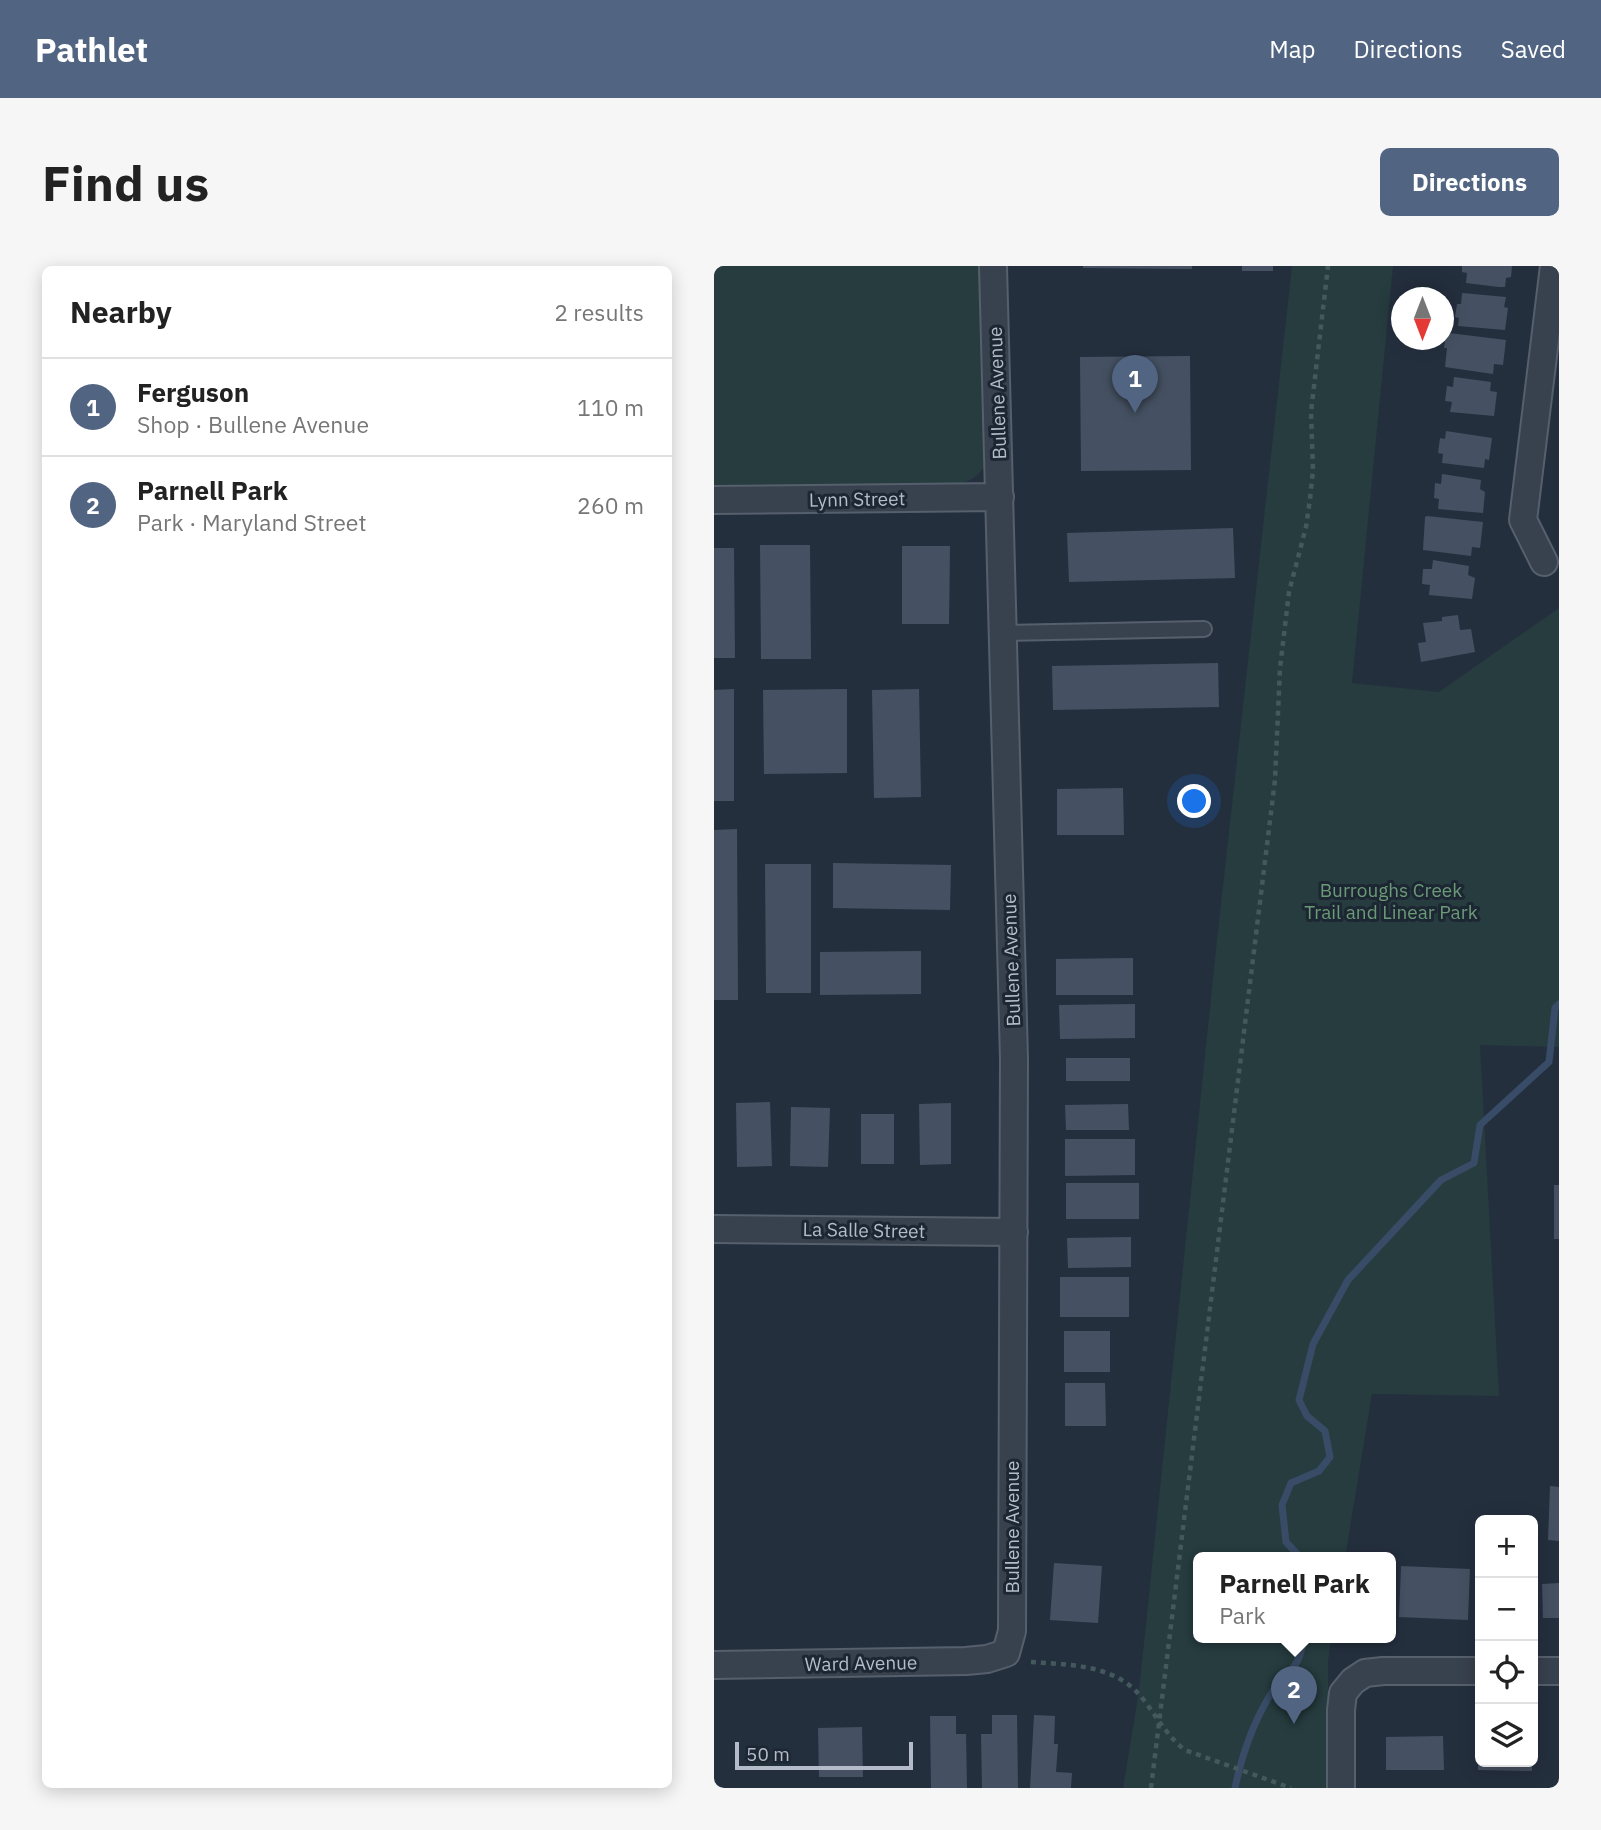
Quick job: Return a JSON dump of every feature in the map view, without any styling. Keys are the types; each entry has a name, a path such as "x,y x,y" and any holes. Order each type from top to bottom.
{"street":[{"name":"Bullene Avenue","path":"993,266 1014,1059 1012,1632 1006,1653"},
{"path":"1544,562 1524,520 1550,375 1554,266"},
{"name":"Lynn Street","path":"714,500 1000,497"},
{"name":"La Salle Street","path":"714,1229 1014,1232"},
{"name":"Ward Avenue","path":"714,1665 966,1661 987,1659 1006,1653"},
{"path":"1341,1788 1341,1710 1343,1693 1353,1681 1365,1673 1383,1671 1475,1671"},
{"path":"1538,1671 1559,1671"}],"lane":[{"path":"1002,633 1204,629"}],"path":[{"path":"1151,1788 1275,780 1280,668 1289,592 1306,527 1310,499 1313,470 1311,412 1328,266"},
{"path":"1031,1662 1089,1667 1110,1673 1133,1688 1173,1741 1185,1750 1291,1788"}],"green space":[{"path":"714,266 984,266 985,465 973,478 956,484 714,486"},
{"name":"Burroughs Creek Trail and Linear Park","path":"1292,266 1393,266 1352,683 1439,692 1559,608 1559,1047 1480,1045 1499,1396 1372,1394 1346,1552 1193,1552 1193,1643 1330,1643 1328,1788 1123,1788 1139,1691 1217,940"}],"building":[{"path":"1192,266 1192,269 1083,268"},
{"path":"1242,266 1273,266 1273,271 1242,271"},
{"path":"1462,266 1512,266 1511,277 1506,278 1505,287 1466,283 1467,273 1462,272"},
{"path":"1462,293 1506,297 1504,307 1508,308 1505,330 1458,326 1459,318 1455,317 1457,304 1461,304"},
{"path":"1454,334 1506,340 1503,365 1494,364 1493,374 1445,367 1447,350 1454,350"},
{"path":"1190,356 1191,470 1081,471 1080,357"},
{"path":"1454,377 1491,382 1490,391 1497,392 1494,416 1450,412 1452,402 1445,401 1447,386 1453,387"},
{"path":"1446,431 1492,438 1489,460 1485,459 1484,468 1442,463 1443,454 1438,453 1440,438 1445,439"},
{"path":"1442,474 1481,480 1480,489 1485,492 1483,513 1438,509 1439,499 1434,498 1435,483 1441,484"},
{"path":"1427,516 1483,522 1480,548 1472,547 1471,556 1423,550"},
{"path":"1233,528 1235,578 1069,582 1067,533"},
{"path":"760,545 810,545 811,659 761,659"},
{"path":"902,546 950,546 949,624 902,624"},
{"path":"714,548 734,548 735,658 714,658"},
{"path":"1433,560 1469,566 1468,575 1475,578 1472,599 1429,595 1430,585 1422,584 1423,569 1432,569"},
{"path":"1458,615 1460,630 1471,629 1475,652 1421,662 1418,643 1426,642 1423,623 1442,621 1442,617"},
{"path":"1218,663 1219,707 1053,710 1052,666"},
{"path":"734,689 734,801 714,801 714,690"},
{"path":"847,689 847,773 764,774 763,690"},
{"path":"919,689 921,797 874,798 872,690"},
{"path":"1123,788 1124,835 1057,835 1057,789"},
{"path":"737,829 738,1000 714,1000 714,830"},
{"path":"833,863 951,865 950,910 833,908"},
{"path":"765,864 811,864 811,993 766,993"},
{"path":"921,951 921,994 820,995 820,952"},
{"path":"1133,958 1133,995 1056,995 1056,959"},
{"path":"1135,1004 1135,1038 1060,1039 1059,1005"},
{"path":"1066,1058 1130,1058 1130,1081 1066,1081"},
{"path":"770,1102 772,1166 737,1167 736,1103"},
{"path":"951,1103 951,1164 920,1165 919,1104"},
{"path":"1128,1104 1129,1130 1066,1130 1065,1105"},
{"path":"791,1107 830,1108 828,1167 790,1166"},
{"path":"861,1114 894,1114 894,1164 861,1164"},
{"path":"1065,1139 1135,1139 1135,1175 1065,1176"},
{"path":"1066,1183 1139,1183 1139,1219 1066,1219"},
{"path":"1554,1185 1559,1185 1559,1239 1554,1239"},
{"path":"1131,1237 1131,1267 1068,1268 1067,1238"},
{"path":"1060,1277 1129,1277 1129,1317 1060,1317"},
{"path":"1064,1331 1110,1331 1110,1372 1064,1372"},
{"path":"1065,1383 1105,1383 1106,1426 1065,1426"},
{"path":"1550,1486 1559,1487 1559,1541 1548,1540"},
{"path":"1054,1563 1102,1566 1098,1623 1050,1620"},
{"path":"1401,1566 1470,1569 1468,1620 1399,1617"},
{"path":"1559,1583 1559,1618 1543,1618 1542,1584"},
{"path":"992,1715 1017,1715 1018,1788 982,1788 981,1734 992,1734"},
{"path":"1034,1715 1055,1716 1054,1744 1058,1744 1056,1772 1072,1773 1071,1788 1030,1788"},
{"path":"930,1716 956,1716 956,1734 966,1734 967,1788 931,1788"},
{"path":"862,1727 863,1777 819,1777 818,1728"},
{"path":"1443,1736 1444,1770 1386,1770 1386,1737"},
{"path":"1478,1767 1532,1767 1532,1771 1478,1770"}],"waterway":[{"path":"1295,1552 1286,1542 1282,1505 1291,1483 1319,1471 1330,1457 1325,1431 1307,1416 1299,1400 1313,1344 1348,1280 1441,1180 1474,1163 1480,1125 1549,1062 1555,1008 1559,1004"},
{"path":"1235,1788 1245,1751 1265,1703 1296,1663 1302,1643"}],"place":[{"name":"Ferguson","path":"1135,413"},
{"name":"Parnell Park","path":"1294,1724"}]}
